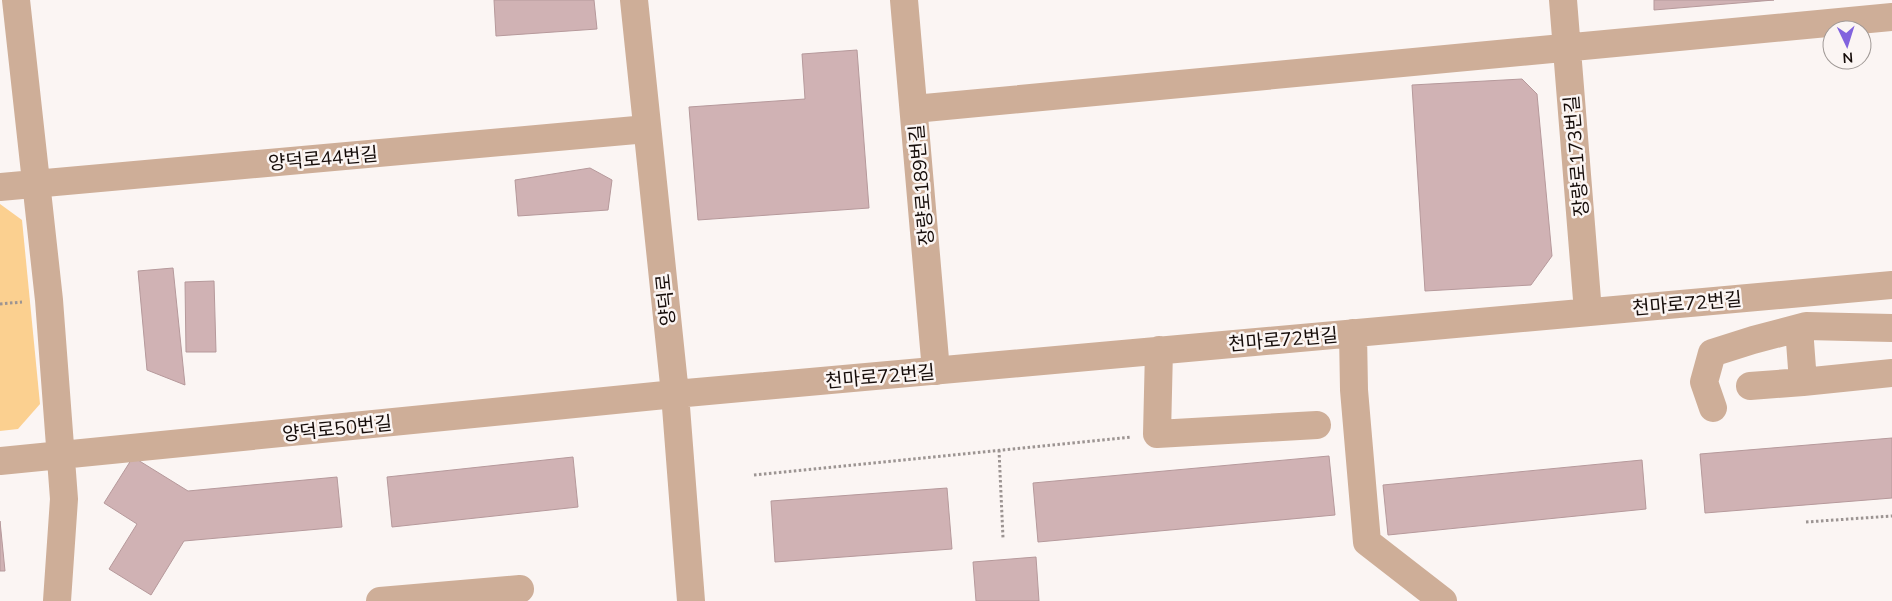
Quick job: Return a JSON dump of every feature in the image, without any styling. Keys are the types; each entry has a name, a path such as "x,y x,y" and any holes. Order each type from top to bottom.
{"street":[{"path":"16,0 49,300 64,499 56,601"},
{"name":"양덕로","path":"634,0 674,394 692,601"},
{"name":"장량로189번길","path":"904,0 936,370"},
{"name":"장량로173번길","path":"1563,0 1588,312"},
{"path":"914,109 1892,17"},
{"name":"양덕로44번길","path":"0,187 646,129"},
{"name":"천마로72번길","path":"674,394 1892,285"},
{"path":"1713,408 1704,382 1712,353 1806,326 1892,328"},
{"path":"1799,328 1803,382"},
{"path":"1352,333 1354,390 1367,542 1443,601"},
{"path":"1160,350 1157,434 1317,425"},
{"path":"1750,386 1892,373"},
{"name":"양덕로50번길","path":"0,461 674,394"},
{"path":"380,601 520,589"}],"path":[{"path":"754,475 1157,434"},
{"path":"999,450 1003,538"},
{"path":"1806,522 1892,516"}],"shaded area":[{"path":"0,204 22,220 40,404 18,429 0,431"}],"building":[{"path":"494,0 594,0 597,29 496,36"},
{"path":"1654,0 1774,0 1654,10"},
{"path":"857,50 869,208 698,220 689,107 805,99 802,54"},
{"path":"1522,79 1537,94 1552,256 1531,285 1425,291 1412,85"},
{"path":"590,168 612,180 608,210 518,216 515,180"},
{"path":"173,268 185,385 147,370 138,271"},
{"path":"214,281 216,352 186,352 185,282"},
{"path":"1892,438 1892,498 1705,513 1700,454"},
{"path":"1329,456 1335,515 1038,542 1033,483"},
{"path":"133,457 188,491 337,477 342,527 184,541 151,595 109,569 137,524 104,503"},
{"path":"573,457 578,507 392,527 387,477"},
{"path":"1642,460 1646,509 1388,535 1383,485"},
{"path":"947,488 952,549 775,562 771,501"},
{"path":"0,521 5,571 0,571"},
{"path":"1036,557 1039,601 976,601 973,562"}]}
